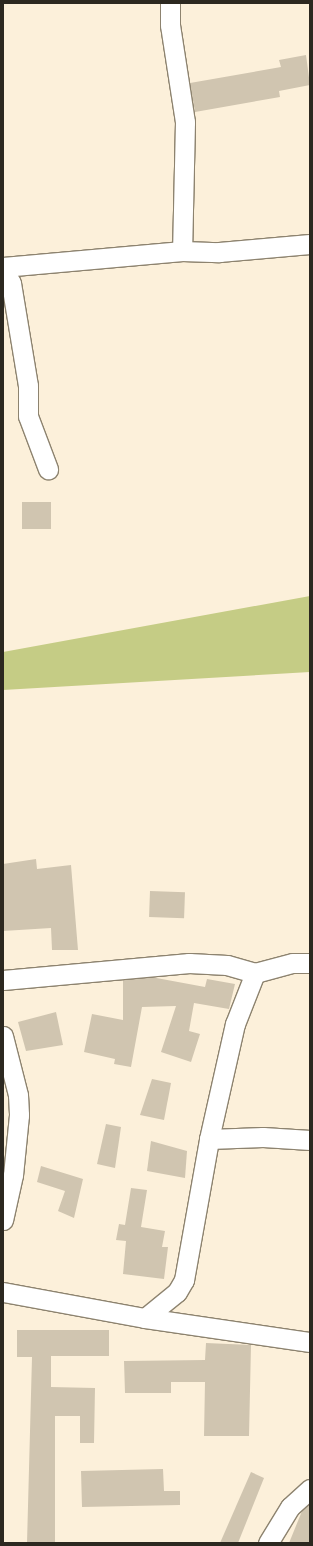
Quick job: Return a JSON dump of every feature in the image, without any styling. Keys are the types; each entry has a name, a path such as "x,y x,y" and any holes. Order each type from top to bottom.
{"street":[{"path":"170,3 170,25 185,122 182,251"},
{"path":"48,469 28,416 28,386 11,283 3,267 182,251 219,252 310,244"},
{"path":"3,980 189,963 227,965 255,973 293,963 310,964"},
{"path":"145,1318 177,1292 184,1280 209,1139 235,1024 255,973"},
{"path":"3,1036 18,1095 19,1115 8,1174 3,1220"},
{"path":"209,1139 263,1137 310,1140"},
{"path":"3,1292 145,1318 310,1342"},
{"path":"268,1543 290,1507 310,1489"}],"green space":[{"path":"310,596 310,672 3,690 3,652"}],"building":[{"path":"306,55 310,85 279,91 280,97 195,112 190,83 281,67 279,60"},
{"path":"22,502 51,502 51,529 22,529"},
{"path":"36,859 37,869 71,865 78,950 52,950 51,928 3,931 3,864"},
{"path":"150,891 185,892 184,918 149,917"},
{"path":"151,977 205,987 207,979 235,984 229,1009 194,1003 189,1031 200,1034 191,1062 161,1052 176,1006 142,1007 131,1067 114,1064 115,1059 84,1052 92,1014 123,1020 123,980"},
{"path":"56,1012 63,1045 26,1051 18,1022"},
{"path":"152,1079 171,1083 164,1120 140,1115"},
{"path":"106,1124 121,1127 115,1168 97,1164"},
{"path":"151,1141 187,1151 185,1178 147,1171"},
{"path":"41,1166 83,1179 74,1218 58,1211 65,1191 37,1182"},
{"path":"131,1188 147,1190 141,1227 165,1231 162,1247 168,1247 164,1279 123,1274 126,1241 116,1240 119,1224 125,1225"},
{"path":"17,1330 109,1330 109,1356 51,1356 51,1387 95,1388 94,1443 80,1443 80,1416 55,1416 55,1543 27,1543 32,1357 17,1357"},
{"path":"206,1343 251,1345 249,1436 204,1436 205,1382 171,1382 171,1393 125,1393 124,1361 205,1360"},
{"path":"163,1469 164,1491 180,1491 180,1505 82,1507 81,1471"},
{"path":"251,1472 264,1478 238,1543 220,1543"},
{"path":"310,1504 310,1543 289,1543 302,1511"}]}
